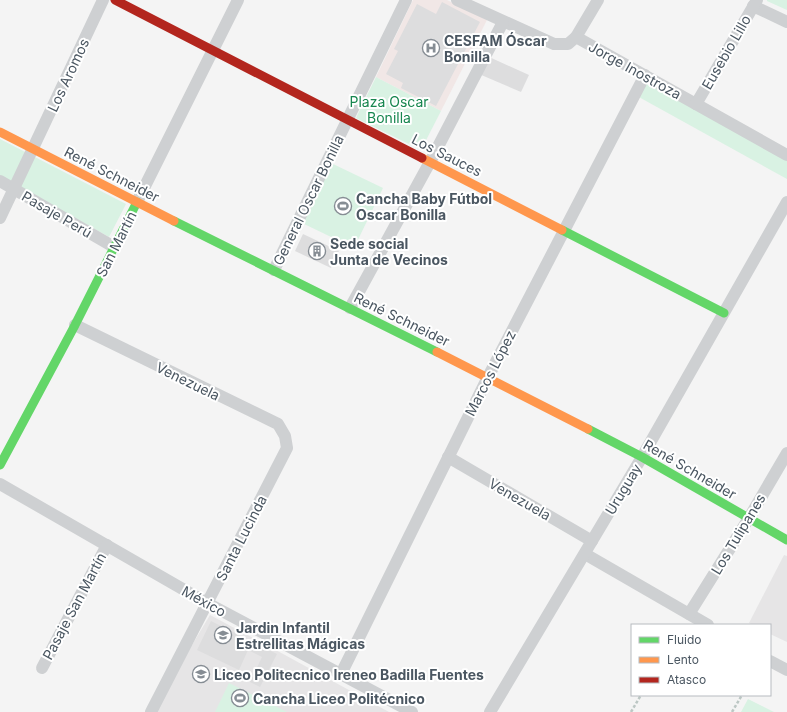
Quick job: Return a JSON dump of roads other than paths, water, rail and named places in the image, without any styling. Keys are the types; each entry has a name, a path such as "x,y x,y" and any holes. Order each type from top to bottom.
{"street":[{"name":"Los Aromos","path":"0,218 103,0"},
{"name":"Los Sauces","path":"115,0 724,313"},
{"name":"San Martín","path":"0,465 75,325 238,0"},
{"name":"General Oscar Bonilla","path":"274,270 406,0"},
{"name":"Jorge Inostroza","path":"459,0 503,22 554,44 568,44 576,37 787,155"},
{"path":"576,37 598,0"},
{"path":"755,3 787,22"},
{"name":"Eusebio Lillo","path":"696,104 755,3"},
{"path":"350,308 430,162 503,22"},
{"name":"Marcos López","path":"341,674 488,377 645,75"},
{"name":"René Schneider","path":"0,132 33,150 488,377 642,457 787,540"},
{"name":"Pasaje Perú","path":"0,182 114,247"},
{"name":"Uruguay","path":"490,712 642,457 787,202"},
{"name":"Venezuela","path":"75,325 278,424 285,436 287,448"},
{"name":"Santa Lucinda","path":"151,712 287,448"},
{"name":"Los Tulipanes","path":"689,614 749,518 787,453"},
{"name":"Venezuela","path":"448,458 592,540"},
{"name":"México","path":"0,484 207,603 412,712"},
{"name":"Pasaje San Martín","path":"42,668 107,545"},
{"path":"585,554 706,624"},
{"path":"771,662 787,670"}],"place":[{"name":"CESFAM Óscar Bonilla","path":"431,48"},
{"name":"Cancha Baby Fútbol Oscar Bonilla","path":"343,206"},
{"name":"Sede social Junta de Vecinos","path":"317,251"},
{"name":"Jardin Infantil Estrellitas Mágicas","path":"223,635"},
{"name":"Liceo Politecnico Ireneo Badilla Fuentes","path":"201,674"},
{"name":"Cancha Liceo Politécnico","path":"240,698"}],"park label":[{"name":"Plaza Oscar Bonilla","path":"389,110"}]}
